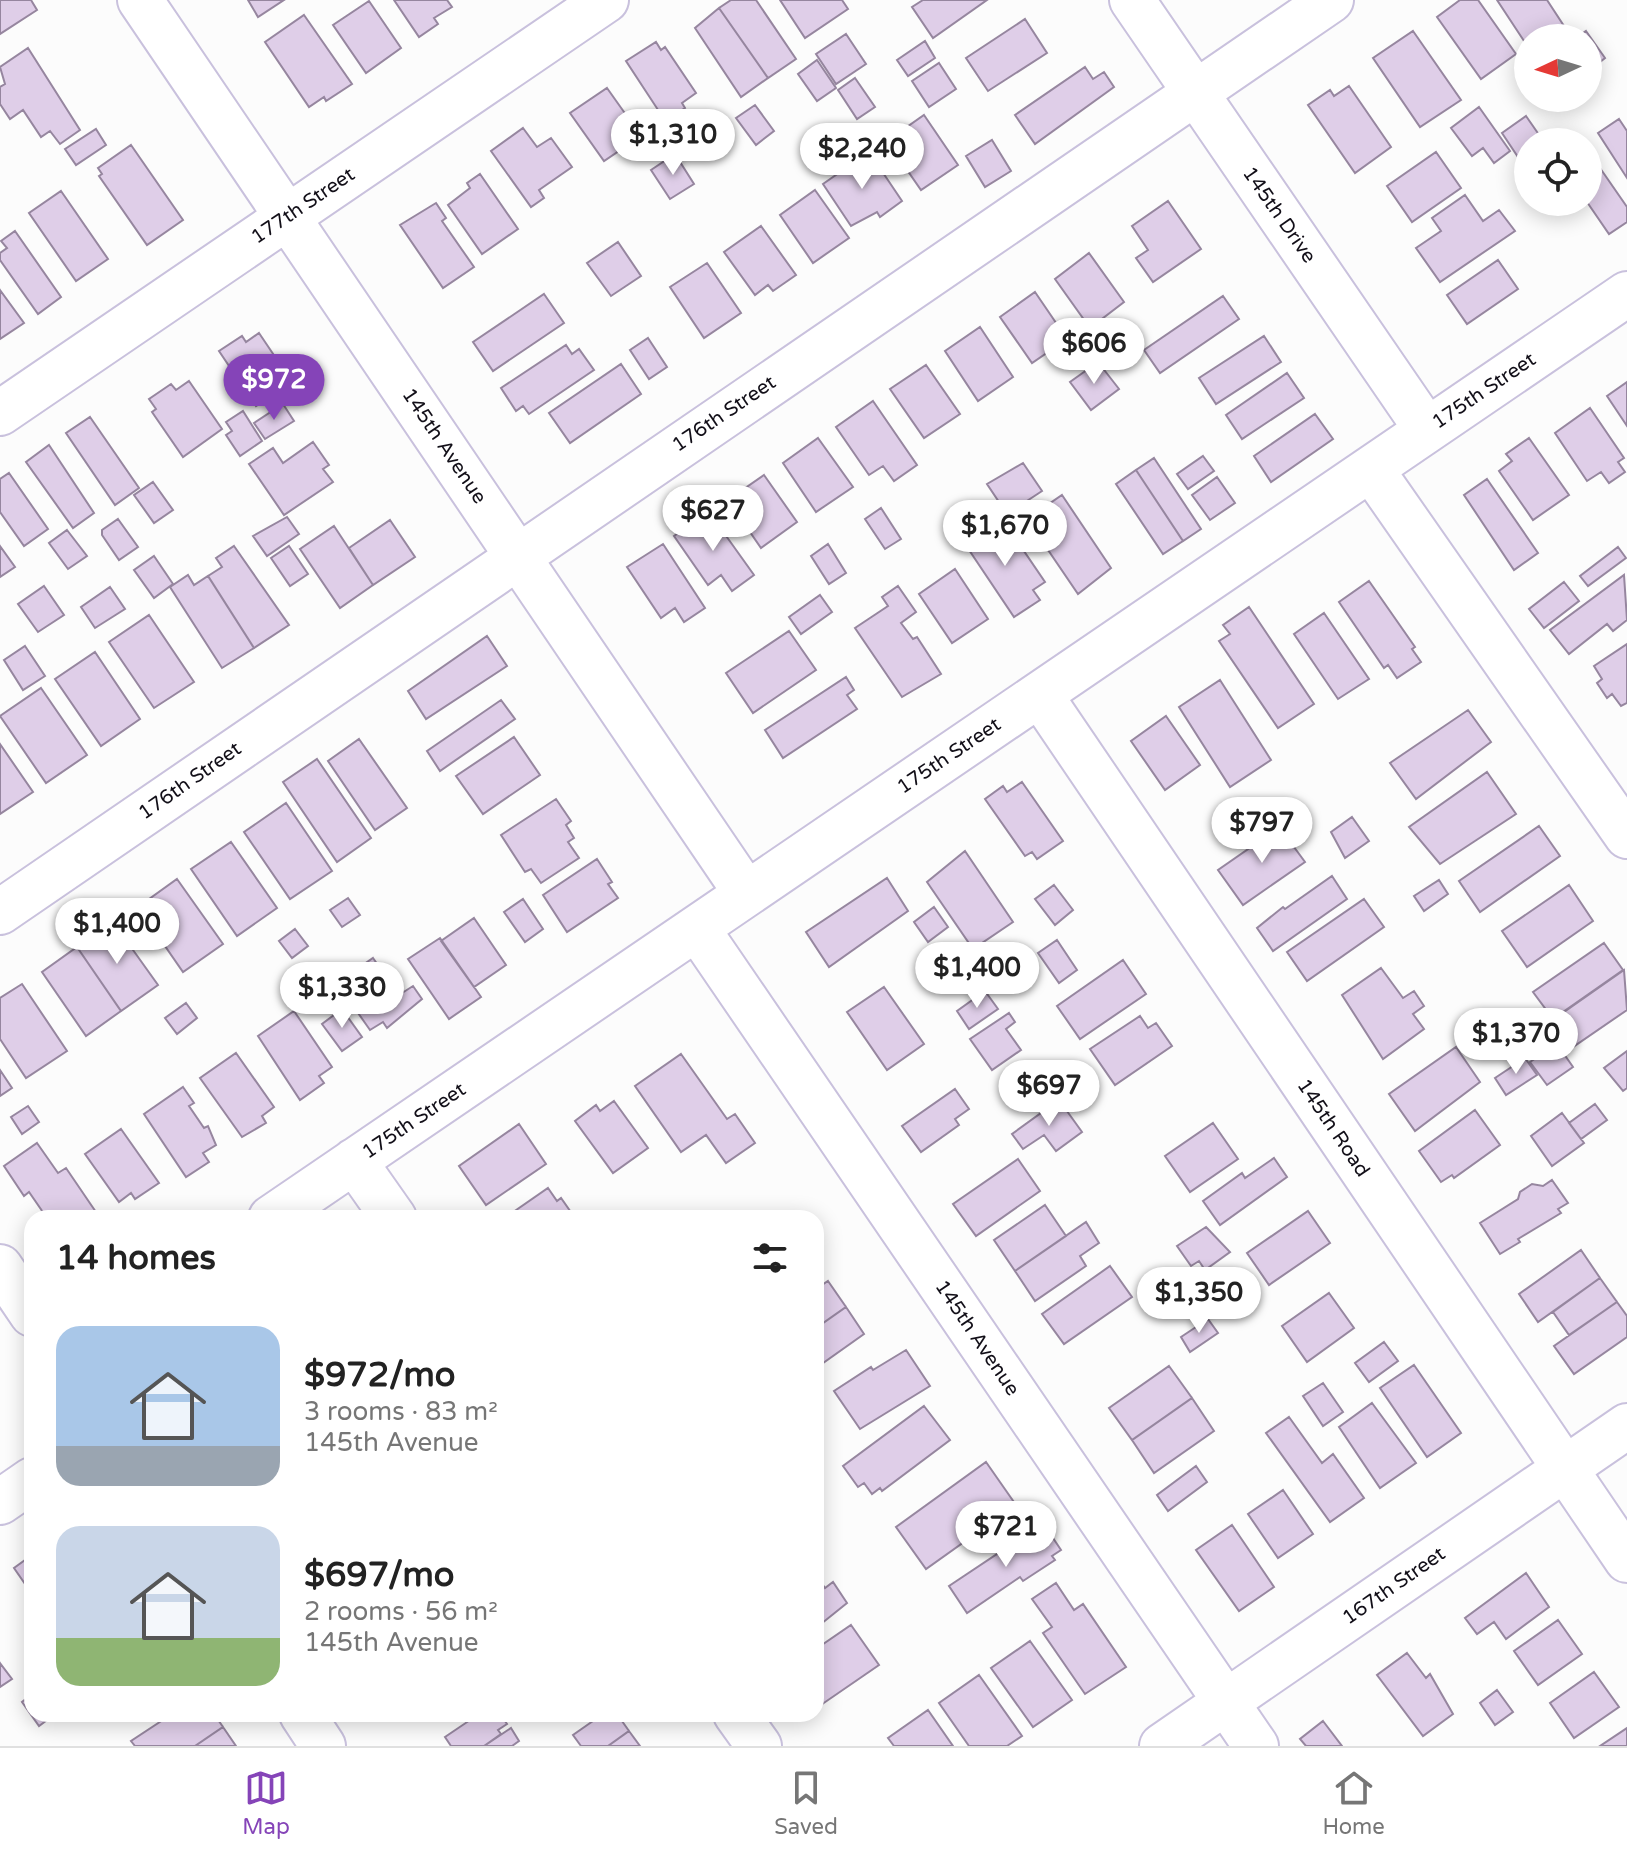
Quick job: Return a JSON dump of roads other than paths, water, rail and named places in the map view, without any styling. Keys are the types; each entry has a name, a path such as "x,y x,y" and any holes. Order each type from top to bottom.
{"street":[{"name":"145th Avenue","path":"140,0 746,893"},
{"name":"177th Street","path":"0,413 606,0"},
{"name":"145th Drive","path":"1132,0 1427,430"},
{"name":"176th Street","path":"0,912 518,554 1331,0"},
{"name":"175th Street","path":"283,1210 698,930 746,893 1627,294"},
{"path":"1371,469 1627,836"},
{"name":"145th Road","path":"1040,695 1627,1560"},
{"name":"145th Avenue","path":"698,930 1256,1746"},
{"path":"354,1161 388,1210"},
{"path":"0,1267 24,1302"},
{"name":"167th Street","path":"1162,1746 1627,1426"},
{"path":"0,1502 24,1486"},
{"path":"307,1722 323,1746"},
{"path":"742,1722 759,1746"}]}
